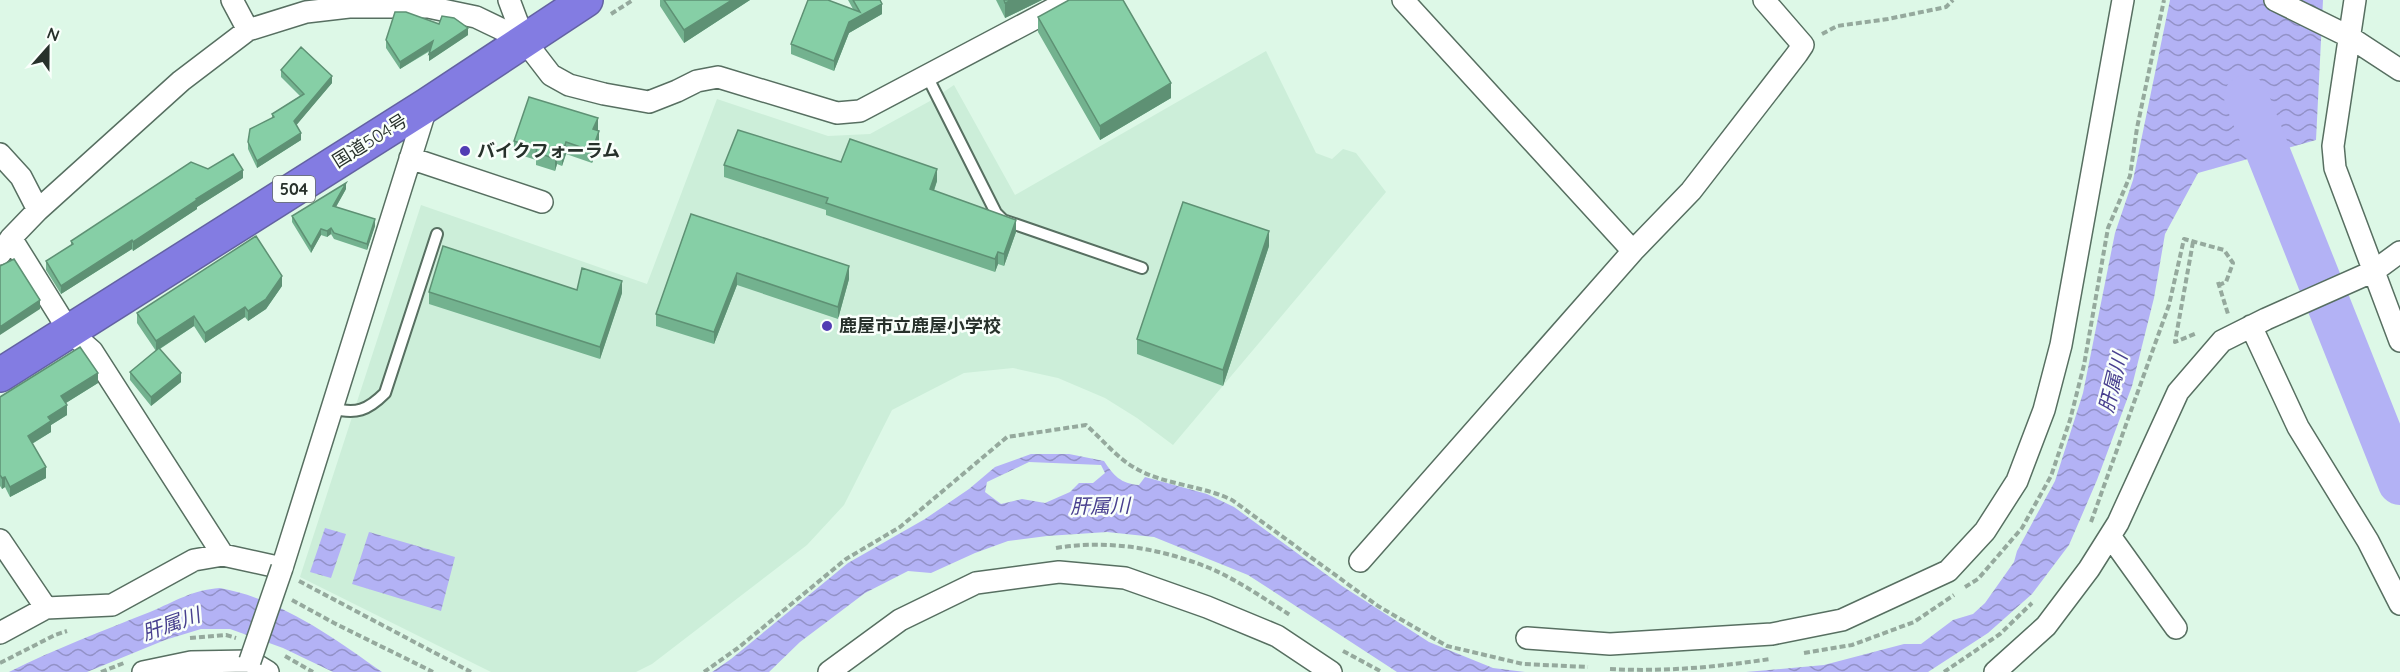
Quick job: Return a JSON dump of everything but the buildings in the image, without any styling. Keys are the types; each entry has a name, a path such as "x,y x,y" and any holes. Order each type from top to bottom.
{"highway":[{"name":"国道504号","path":"0,375 427,105 586,0"}],"street":[{"path":"232,0 248,30"},
{"path":"509,0 524,40 551,75 569,85 649,102 697,81 718,77 837,113 860,111 1070,0"},
{"path":"1403,0 1633,251"},
{"path":"1360,561 1633,251 1691,191 1803,45 1764,0"},
{"path":"1527,638 1610,644 1772,634 1842,620 1948,571 1985,531 2017,481 2044,410 2061,345 2123,0"},
{"path":"2275,0 2341,33 2400,69"},
{"path":"2356,1 2341,33 2333,146 2336,168 2400,340"},
{"path":"223,555 92,351 69,331 5,245 38,210 181,81 248,30 306,12 349,7 428,7 476,17 524,40"},
{"path":"247,666 282,570 427,105"},
{"path":"0,154 21,177 38,210"},
{"path":"410,158 542,202"},
{"path":"1995,672 2046,626 2089,569 2118,523 2178,392 2222,340 2374,271 2400,252"},
{"path":"2250,326 2298,427 2368,541 2400,604"},
{"path":"2110,536 2176,628"},
{"path":"0,540 46,608"},
{"path":"0,633 46,608 112,605 194,560 223,555 282,570"},
{"path":"829,672 900,620 976,583 1059,572 1125,578 1208,607 1277,636 1331,672"},
{"path":"143,672 191,662 247,666 268,672"}],"lane":[{"path":"927,76 996,213 1003,220 1142,268"},
{"path":"332,408 347,413 363,410 376,403 386,393 437,234"}],"path":[{"path":"1803,45 1837,26 1888,19 1946,7 1953,0"},
{"path":"1797,654 1852,645 1914,622 1978,579 2022,528 2051,476 2070,420 2084,365 2108,228 2130,176 2137,128 2164,0"},
{"path":"2090,523 2169,305 2184,239 2224,250 2233,263 2226,282 2219,284 2250,326"},
{"path":"2193,242 2175,342 2202,332"},
{"path":"704,672 738,648 846,559 900,527 1007,436 1086,425 1133,467 1151,475 1213,491 1232,501 1378,606 1447,646 1523,664 1632,670 1730,665 1774,658"},
{"path":"282,570 471,672"},
{"path":"274,592 288,597 334,623 433,672"},
{"path":"1944,672 2000,634 2035,601"}],"shaded area":[{"name":"鹿屋市立鹿屋小学校","path":"1266,51 1316,153 1332,159 1343,149 1356,153 1386,192 1173,445 1105,398 1058,378 1013,368 964,373 892,410 844,505 807,545 652,664 636,672 491,672 300,577 421,205 647,284 717,99 828,136 870,134 954,85 1015,195"}],"water":[{"name":"肝属川","path":"2170,0 2323,0 2316,140 2198,173 2165,234 2154,298 2132,386 2097,480 2069,545 2032,594 1988,633 1928,672 1746,672 1824,665 1904,644 1921,644 1953,620 1973,614 1985,603 2014,562 2017,551 2055,481 2083,393 2115,233 2133,180"},
{"name":"肝属川","path":"1031,454 1069,454 1104,461 1114,474 1127,483 1139,485 1145,477 1207,494 1234,507 1342,586 1429,642 1493,668 1525,672 1397,672 1248,575 1154,537 1107,532 1008,541 931,573 908,571 865,593 800,642 769,672 712,672 848,563 925,519 969,489 995,467","holes":["1029,462 1101,465 1105,473 1093,483 1079,483 1070,492 1045,503 1022,499 1001,504 985,492 987,482"]},
{"path":"325,528 346,534 331,578 310,572"},
{"path":"369,532 455,557 441,611 352,584"},
{"name":"肝属川","path":"220,588 242,593 285,610 325,633 382,672 333,672 283,648 230,629 201,629 165,640 87,672 9,672 184,597"}],"waterway":[{"path":"2246,97 2400,483"}],"place":[{"name":"バイクフォーラム","path":"465,151"},
{"name":"鹿屋市立鹿屋小学校","path":"827,326"}]}
